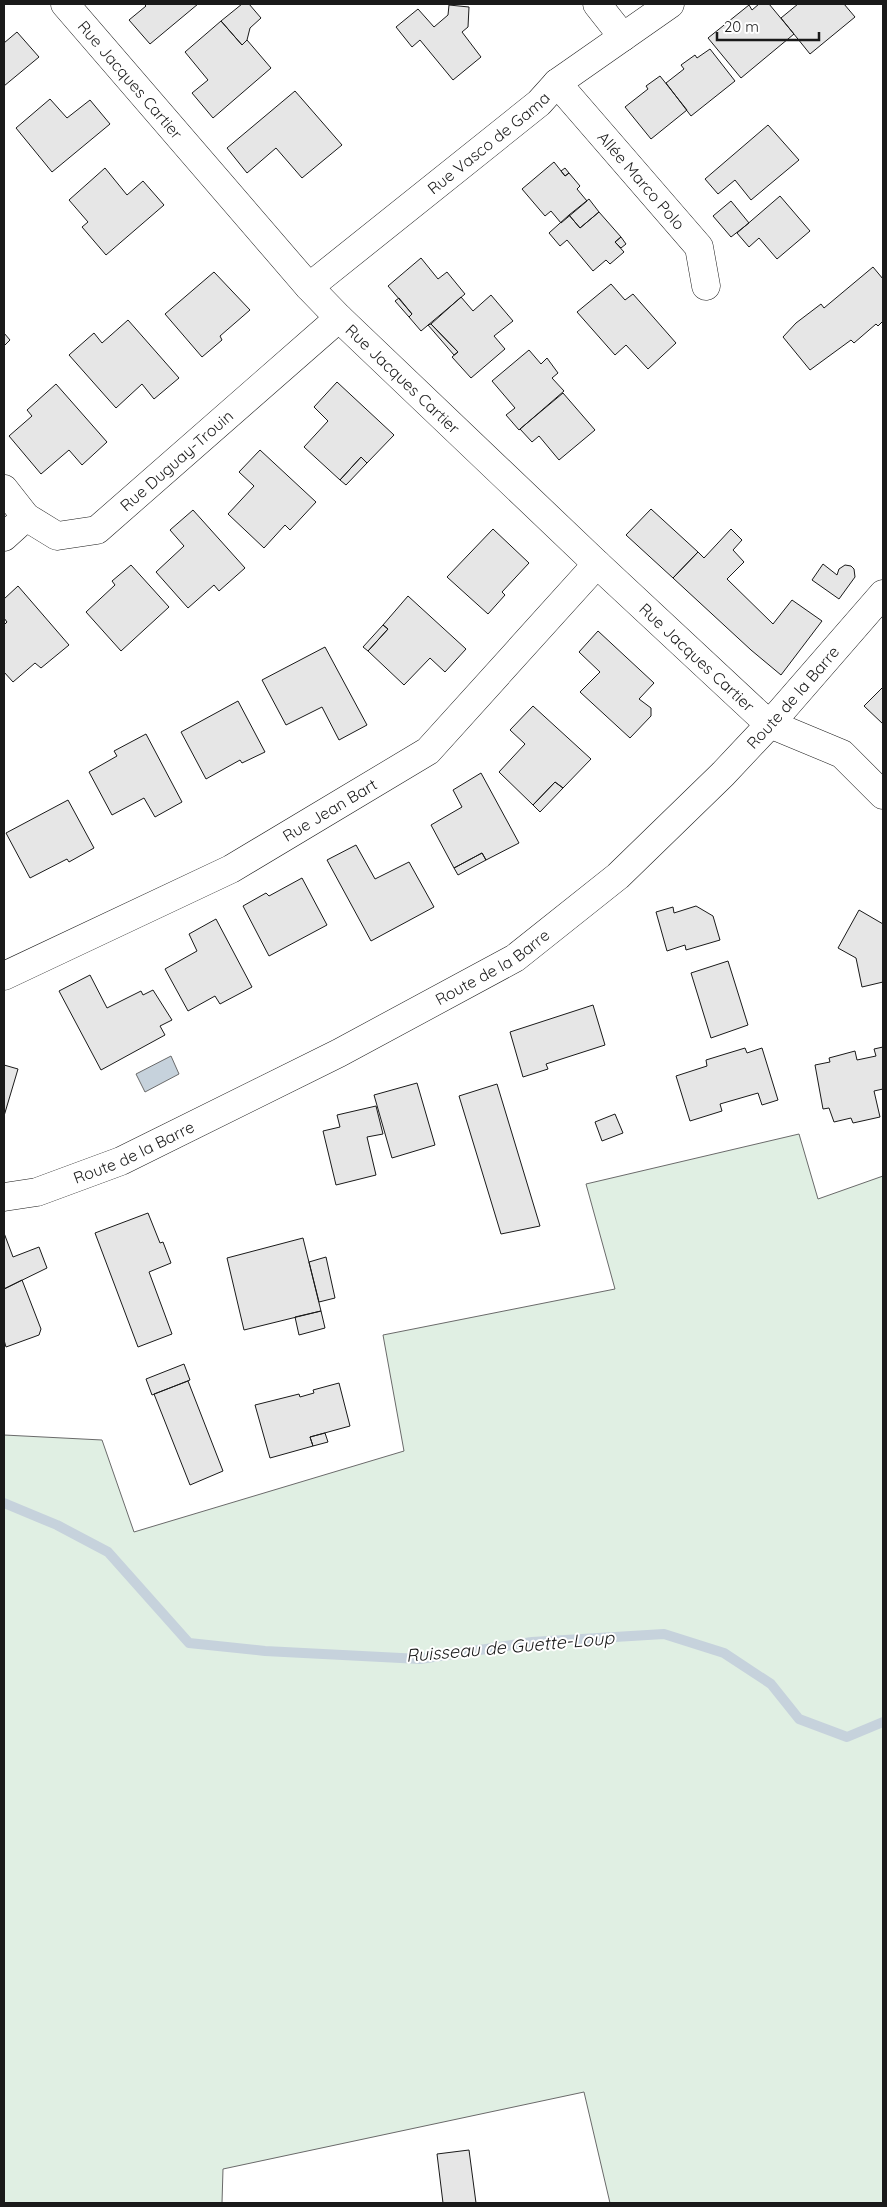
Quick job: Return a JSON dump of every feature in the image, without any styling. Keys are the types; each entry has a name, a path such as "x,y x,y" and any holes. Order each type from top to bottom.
{"street":[{"name":"Rue Jacques Cartier","path":"65,4 309,288 597,564 770,724"},
{"path":"597,4 623,36"},
{"name":"Rue Vasco de Gama","path":"309,288 539,103 558,83 670,4"},
{"name":"Allée Marco Polo","path":"558,83 700,246 706,286"},
{"name":"Rue Duguay-Trouin","path":"4,490 26,517 57,536 96,530 339,318"},
{"path":"4,537 26,517"},
{"name":"Rue Jean Bart","path":"4,976 231,869 428,751 597,564"},
{"name":"Route de la Barre","path":"4,1197 37,1192 121,1162 339,1053 516,958 618,876 723,774 770,724 883,594"},
{"path":"770,724 842,754 883,795"}],"green space":[{"path":"799,1134 818,1199 883,1176 883,2203 610,2203 584,2092 223,2169 222,2203 4,2203 4,1435 102,1440 134,1532 404,1451 383,1335 615,1289 586,1184"}],"shaded area":[{"path":"171,1056 179,1074 145,1092 136,1074"}],"building":[{"path":"144,4 198,4 150,44 129,20 146,6"},
{"path":"242,4 249,4 261,18 250,28 247,40 242,45 221,21"},
{"path":"759,4 769,4 794,34 741,78 708,38 749,5 752,10"},
{"path":"798,4 844,4 855,17 810,54 781,18"},
{"path":"449,5 469,7 468,27 462,32 481,57 453,80 420,40 412,47 396,27 418,9 434,27 448,15"},
{"path":"221,21 242,45 247,40 271,68 213,118 192,93 208,80 185,52"},
{"path":"17,32 39,57 4,86 4,43"},
{"path":"710,49 735,81 691,116 666,83 684,69 681,65 695,55 697,58"},
{"path":"660,76 687,110 651,139 625,107 648,89 646,86"},
{"path":"295,91 342,145 302,178 276,148 247,173 227,148"},
{"path":"50,99 67,118 90,100 110,124 52,172 16,128"},
{"path":"768,125 799,160 751,200 735,180 718,194 705,179"},
{"path":"554,162 565,176 569,173 580,186 577,189 587,201 561,223 551,211 545,216 522,189"},
{"path":"105,168 127,195 143,181 164,205 106,255 82,227 88,222 69,200"},
{"path":"565,168 569,173 565,176 561,171"},
{"path":"780,196 810,231 777,259 759,238 749,247 737,233"},
{"path":"589,199 599,212 580,228 569,215"},
{"path":"731,201 749,223 731,237 713,216"},
{"path":"599,212 621,237 615,242 624,252 610,264 606,260 593,271 567,240 560,246 549,233 569,215 580,228"},
{"path":"621,237 626,244 621,248 615,242"},
{"path":"421,258 438,279 447,272 465,294 421,331 409,317 412,314 388,286"},
{"path":"873,267 883,279 883,321 878,326 876,324 854,343 851,340 810,370 783,337 796,323 821,304 824,308"},
{"path":"214,272 250,310 220,336 222,340 202,357 165,314"},
{"path":"611,284 625,300 633,294 676,343 648,369 626,345 615,355 577,312"},
{"path":"491,295 513,321 494,336 505,349 471,378 452,357 458,352 431,324 461,297 473,311"},
{"path":"399,298 412,314 409,317 395,301"},
{"path":"128,320 179,378 154,399 142,384 116,408 69,355 94,333 102,343"},
{"path":"431,324 458,352 454,355 428,325"},
{"path":"4,333 10,340 4,346"},
{"path":"529,350 541,364 547,358 558,373 552,378 564,391 519,430 506,415 515,408 492,381"},
{"path":"337,382 394,435 367,463 361,457 340,480 304,447 328,421 314,407"},
{"path":"56,384 107,442 82,465 69,450 41,474 9,436 32,416 27,410"},
{"path":"563,393 595,430 559,460 539,436 532,442 520,429"},
{"path":"260,450 316,502 290,530 285,525 264,548 228,514 254,486 239,472"},
{"path":"361,457 367,463 346,485 340,480"},
{"path":"651,509 698,552 673,578 626,535"},
{"path":"193,510 245,568 219,591 214,585 188,608 156,572 184,546 170,530"},
{"path":"493,529 529,563 502,592 505,595 488,614 447,577"},
{"path":"731,529 742,540 733,550 744,562 727,579 773,624 792,600 822,621 781,675 673,578 698,552 704,558"},
{"path":"823,564 837,575 839,569 845,565 851,566 854,569 855,577 839,599 812,580"},
{"path":"131,565 169,607 121,651 86,612 115,585 112,581"},
{"path":"18,586 69,645 41,668 35,663 13,682 4,672 4,625 7,622 4,618 4,599"},
{"path":"408,596 466,649 445,672 430,658 404,685 368,651 388,629 383,625"},
{"path":"383,625 388,629 368,651 363,647"},
{"path":"598,631 654,683 639,699 651,708 651,716 630,738 580,692 600,672 579,652"},
{"path":"325,647 367,725 339,740 322,707 286,725 262,680"},
{"path":"883,687 883,724 864,706"},
{"path":"238,701 265,752 242,763 240,760 206,779 181,732"},
{"path":"533,706 591,759 563,788 555,782 533,805 499,772 525,744 510,730"},
{"path":"146,734 182,802 155,817 144,798 112,815 89,772 117,756 114,751"},
{"path":"481,773 519,843 486,860 482,853 454,868 431,825 462,807 453,790"},
{"path":"555,782 563,788 540,812 533,805"},
{"path":"68,800 94,848 69,862 67,859 30,878 6,833"},
{"path":"356,845 375,879 409,862 434,907 371,941 327,860"},
{"path":"482,853 486,860 458,875 454,868"},
{"path":"302,878 327,925 269,956 243,906 266,893 269,896"},
{"path":"696,906 713,916 720,940 686,950 685,945 667,951 656,912 673,907 674,913"},
{"path":"859,910 883,924 883,982 862,987 856,958 838,948"},
{"path":"216,919 252,987 220,1004 215,996 188,1011 165,969 197,951 189,934"},
{"path":"728,961 748,1025 711,1038 691,973"},
{"path":"90,975 107,1008 141,991 143,995 153,990 172,1020 160,1026 165,1035 101,1070 59,991"},
{"path":"593,1005 605,1045 546,1064 548,1069 523,1077 510,1032"},
{"path":"883,1047 883,1089 874,1091 880,1117 853,1123 851,1118 834,1122 829,1108 823,1109 815,1065 830,1062 829,1058 855,1051 857,1060 876,1056 874,1049"},
{"path":"745,1048 747,1053 762,1048 778,1100 762,1105 758,1093 720,1104 722,1111 690,1121 676,1076 707,1066 706,1060"},
{"path":"4,1065 18,1069 4,1116"},
{"path":"417,1083 435,1145 392,1158 374,1095"},
{"path":"497,1084 540,1226 501,1234 459,1096"},
{"path":"376,1106 383,1134 367,1137 376,1175 336,1185 323,1131 340,1127 337,1115"},
{"path":"615,1114 623,1133 602,1141 595,1122"},
{"path":"148,1213 160,1243 163,1242 171,1263 149,1272 172,1334 138,1347 95,1233"},
{"path":"4,1233 13,1257 39,1247 47,1268 4,1289"},
{"path":"303,1238 321,1311 244,1330 227,1258"},
{"path":"326,1257 335,1298 319,1302 309,1262"},
{"path":"22,1280 41,1329 39,1335 6,1347 4,1340 4,1289"},
{"path":"321,1311 325,1328 299,1335 295,1317"},
{"path":"184,1364 190,1380 152,1395 146,1379"},
{"path":"188,1381 223,1471 190,1485 154,1394"},
{"path":"339,1383 350,1426 310,1437 313,1446 270,1458 255,1405 299,1394 300,1397 314,1393 313,1390"},
{"path":"325,1433 328,1442 313,1446 310,1437"},
{"path":"469,2150 476,2203 443,2203 437,2154"}],"waterway":[{"name":"Ruisseau de Guette-Loup","path":"4,1503 57,1525 108,1552 189,1643 265,1651 420,1659 532,1642 664,1634 724,1653 771,1684 799,1719 847,1737 883,1722"}]}
